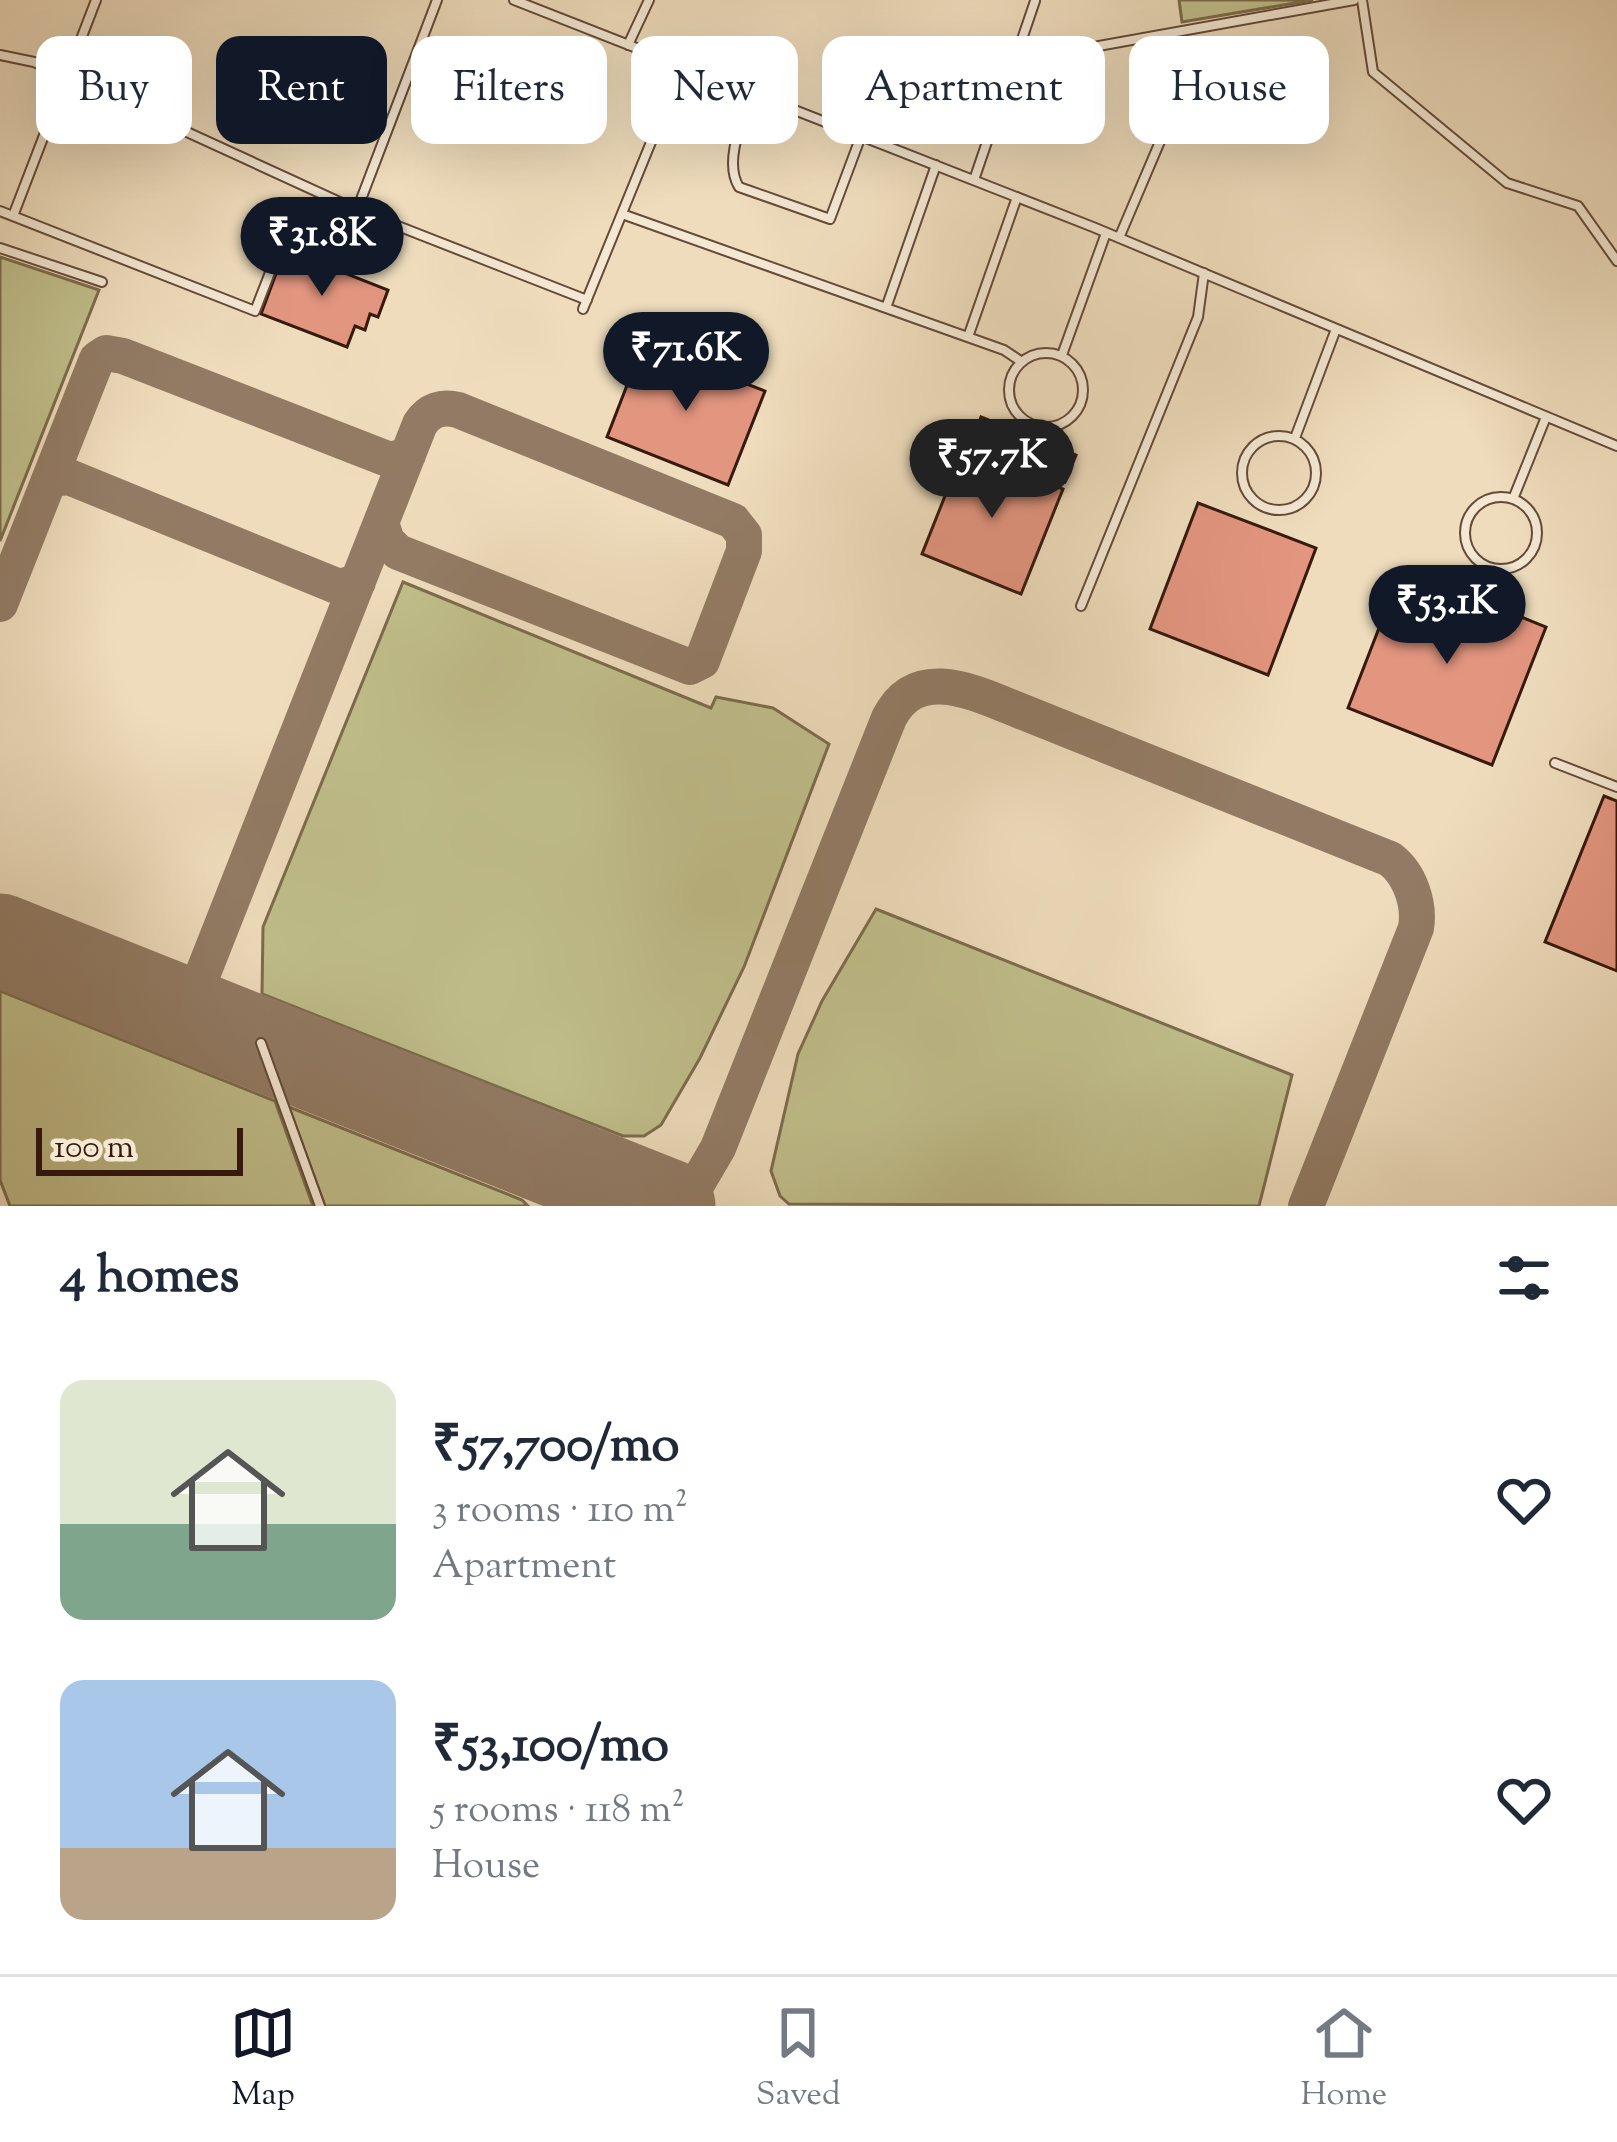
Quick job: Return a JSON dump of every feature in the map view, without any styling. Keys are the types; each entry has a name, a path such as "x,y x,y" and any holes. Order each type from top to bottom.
{"lane":[{"path":"82,36 96,0"},
{"path":"0,211 255,310 278,252 316,243 348,228 437,0"},
{"path":"514,0 631,46"},
{"path":"628,45 649,0"},
{"path":"1105,45 1358,0 1373,72 1507,182 1579,206 1617,261"},
{"path":"1023,36 1035,1"},
{"path":"0,55 36,63"},
{"path":"192,134 357,210 585,304 650,144"},
{"path":"14,216 41,144"},
{"path":"737,144 733,175 740,187 830,219 858,144"},
{"path":"881,144 1107,232 1617,446"},
{"path":"974,180 986,144"},
{"path":"1119,238 1159,144"},
{"path":"886,308 935,165"},
{"path":"968,337 1017,197"},
{"path":"622,214 1004,350 1022,362"},
{"path":"316,243 324,259 342,268 352,267 357,245 348,228"},
{"path":"1062,356 1107,232"},
{"path":"0,248 102,282"},
{"path":"1081,606 1198,317 1204,273"},
{"path":"1295,438 1336,328"},
{"path":"1037,353 1062,356 1080,372 1084,395 1073,417 1052,427 1028,423 1012,404 1010,379 1022,362 1037,353"},
{"path":"1513,499 1546,416"},
{"path":"1283,435 1295,438 1312,454 1317,478 1313,490 1306,500 1285,510 1261,506 1244,487 1243,461 1258,441 1283,435"},
{"path":"1489,499 1513,499 1531,513 1536,524 1534,547 1520,565 1509,569 1486,566 1476,559 1465,538 1470,514 1489,499"},
{"path":"1555,764 1617,787"},
{"path":"260,1043 320,1206"}],"shaded area":[{"path":"1179,0 1313,0 1182,22"},
{"path":"0,257 99,290 0,541"},
{"path":"403,582 711,708 716,697 773,708 829,744 744,967 661,1125 644,1136 623,1136 262,994 263,927"},
{"path":"876,909 1292,1075 1259,1206 789,1204 780,1196 771,1171 798,1054 822,1001"},
{"path":"0,991 275,1101 313,1206 10,1206 0,1180"},
{"path":"289,1107 522,1200 528,1206 325,1206"}],"building":[{"path":"291,252 388,290 378,317 370,314 365,330 355,326 347,347 261,314 283,255 289,257"},
{"path":"643,344 765,391 728,485 607,437"},
{"path":"981,417 1076,455 1065,482 1020,465 1018,470 1004,465 1006,458 971,444"},
{"path":"964,448 1063,489 1021,594 922,554"},
{"path":"1198,503 1316,548 1268,675 1150,629"},
{"path":"1402,569 1546,627 1492,765 1348,708"},
{"path":"1604,796 1617,801 1617,971 1545,942"}],"taxiway":[{"path":"0,604 97,359 106,353 390,460 408,455"},
{"path":"175,1009 192,1001 420,424 427,415 441,409 458,410 733,521 744,535 744,551 702,661 690,667 398,552 387,541 381,523"},
{"path":"50,479 69,477 339,587 358,582"},
{"path":"684,1206 718,1148 889,718 901,701 931,687 966,691 1001,703 1390,859 1403,873 1415,900 1416,928 1306,1206"},
{"path":"606,1181 619,1206"}],"runway":[{"path":"0,940 669,1206"}]}
